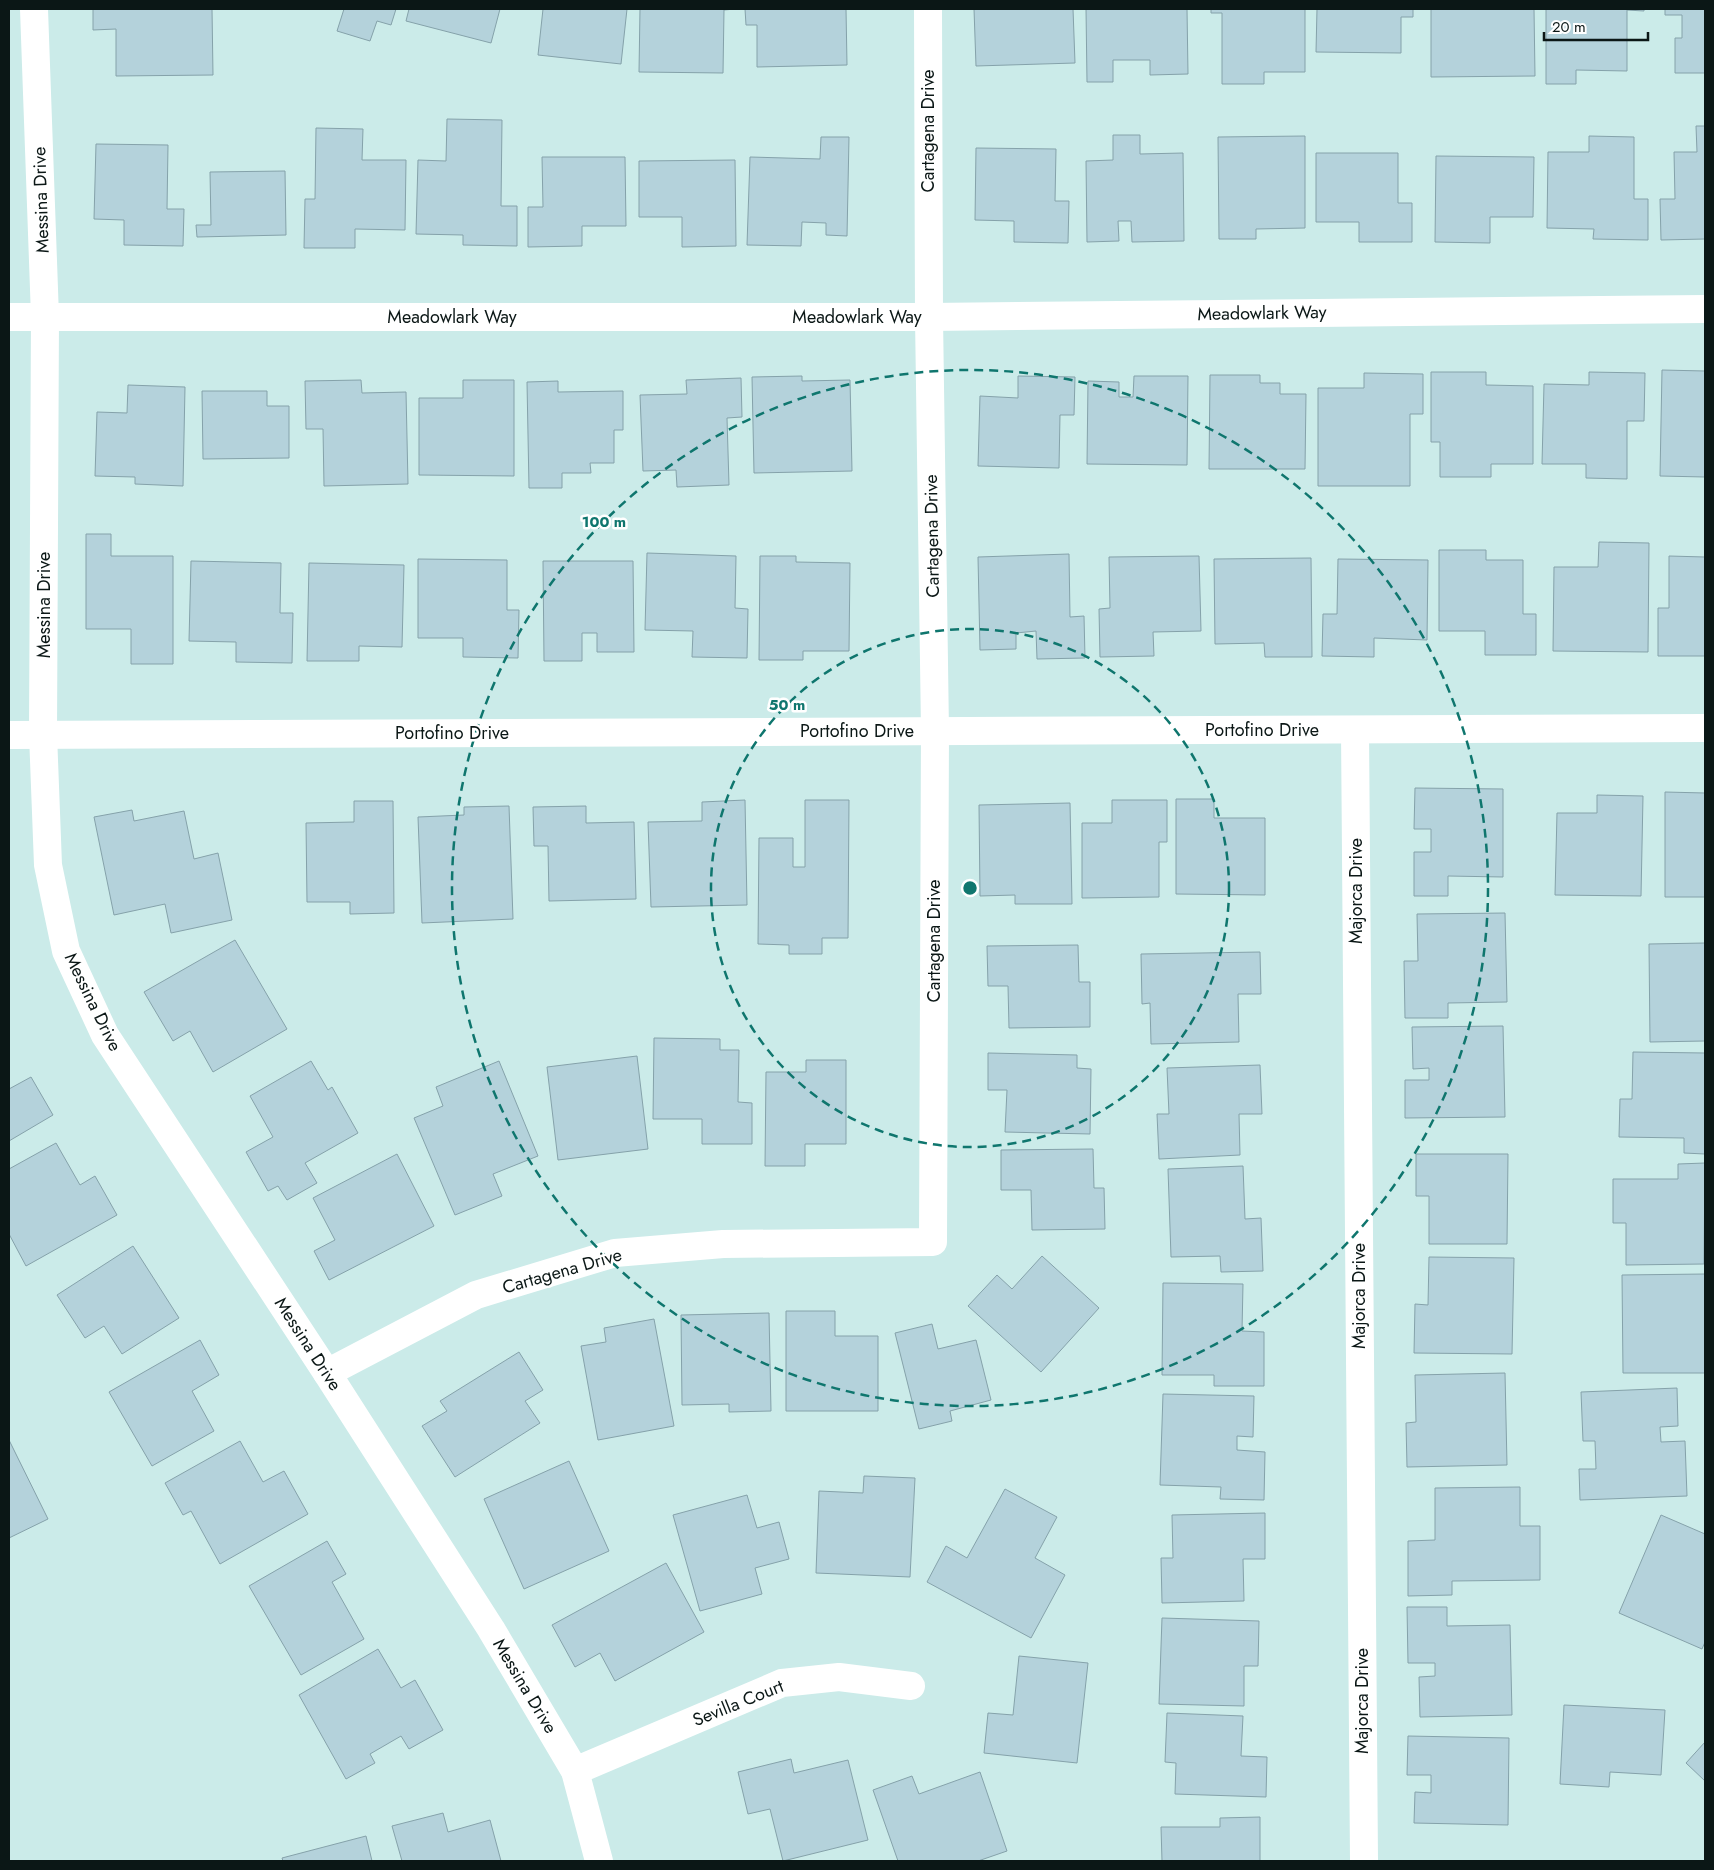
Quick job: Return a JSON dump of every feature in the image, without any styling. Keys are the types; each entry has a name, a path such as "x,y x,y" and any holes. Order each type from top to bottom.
{"street":[{"name":"Messina Drive","path":"34,9 45,316 44,734 48,865 66,951 105,1035 327,1373 491,1629 575,1771 599,1861"},
{"name":"Cartagena Drive","path":"327,1373 476,1295 615,1253 723,1244 932,1242 935,731 929,316 928,9"},
{"name":"Meadowlark Way","path":"9,316 929,316 1705,309"},
{"name":"Portofino Drive","path":"9,735 1705,728"},
{"name":"Majorca Drive","path":"1355,730 1364,1861"},
{"name":"Sevilla Court","path":"575,1771 782,1683 839,1677 911,1686"}],"building":[{"path":"93,9 212,9 213,75 116,76 116,29 93,30"},
{"path":"344,9 396,9 391,25 377,21 370,41 337,31"},
{"path":"409,9 500,9 491,43 406,21"},
{"path":"543,9 627,9 621,64 538,55"},
{"path":"640,9 735,9 724,10 723,73 639,72"},
{"path":"745,9 846,9 847,65 757,67 757,25 746,25"},
{"path":"974,9 1073,9 1075,63 976,66"},
{"path":"1086,9 1187,9 1188,74 1150,75 1150,60 1113,60 1113,82 1087,82"},
{"path":"1211,9 1305,9 1305,72 1264,72 1264,84 1222,84 1222,13 1211,13"},
{"path":"1317,9 1413,9 1413,17 1401,17 1401,53 1316,52"},
{"path":"1431,9 1534,9 1535,76 1431,77"},
{"path":"1546,9 1644,9 1644,11 1627,10 1627,71 1576,70 1576,84 1546,84"},
{"path":"1665,9 1705,9 1705,73 1675,73 1675,38 1682,38 1682,15 1665,15"},
{"path":"447,119 502,120 501,206 517,206 517,246 463,245 463,235 416,234 418,160 446,161"},
{"path":"1696,126 1705,126 1705,239 1661,240 1660,199 1675,199 1674,152 1697,152"},
{"path":"316,128 363,129 362,160 406,160 405,230 355,229 355,248 304,248 305,199 315,199"},
{"path":"1113,135 1140,135 1140,154 1183,153 1184,241 1132,242 1131,221 1118,221 1119,241 1087,242 1086,161 1113,160"},
{"path":"1305,136 1305,228 1256,229 1256,239 1219,239 1218,137"},
{"path":"1589,136 1634,137 1634,199 1648,199 1648,240 1593,239 1594,229 1547,228 1548,152 1589,152"},
{"path":"821,137 849,137 847,236 826,235 826,223 802,222 801,246 747,245 750,157 820,159"},
{"path":"96,144 168,145 167,209 184,209 183,246 124,245 124,220 94,219"},
{"path":"976,148 1056,149 1055,201 1069,201 1068,243 1014,242 1014,221 975,220"},
{"path":"1316,153 1398,153 1398,203 1412,203 1412,242 1359,242 1359,222 1316,222"},
{"path":"1436,156 1534,157 1533,217 1490,217 1490,243 1435,242"},
{"path":"542,157 625,157 626,226 582,226 582,246 528,247 528,207 543,207"},
{"path":"735,160 736,246 682,247 682,217 639,217 639,161"},
{"path":"285,171 286,235 197,237 196,225 211,225 210,172"},
{"path":"1662,370 1705,371 1705,477 1660,476"},
{"path":"1431,372 1486,372 1486,385 1533,386 1533,464 1491,464 1491,477 1440,477 1440,442 1431,442"},
{"path":"1589,372 1645,373 1644,421 1627,421 1627,479 1586,478 1586,464 1542,464 1544,384 1589,385"},
{"path":"1364,373 1423,374 1423,414 1410,414 1410,486 1318,486 1318,388 1364,388"},
{"path":"1210,375 1260,375 1260,383 1280,383 1280,394 1306,394 1305,469 1209,469"},
{"path":"802,376 802,381 850,380 852,471 754,473 752,377"},
{"path":"1018,376 1075,377 1074,415 1060,415 1059,468 978,466 980,396 1018,398"},
{"path":"1134,376 1188,376 1187,465 1087,464 1088,381 1119,382 1119,397 1133,397"},
{"path":"741,378 742,417 727,418 729,485 677,487 676,470 643,471 640,395 687,394 686,380"},
{"path":"361,380 362,393 406,392 408,484 324,486 323,429 306,429 305,381"},
{"path":"463,380 514,380 514,476 419,475 419,398 463,398"},
{"path":"558,381 558,392 623,391 623,430 614,430 614,463 590,463 591,473 562,473 562,488 529,488 527,382"},
{"path":"128,385 185,387 183,486 135,484 135,477 95,476 97,412 127,413"},
{"path":"202,391 267,391 267,406 289,406 289,458 203,459"},
{"path":"86,534 111,534 111,556 173,556 173,664 131,664 131,629 86,629"},
{"path":"1599,542 1649,543 1648,652 1553,651 1554,567 1598,567"},
{"path":"1439,550 1486,550 1486,560 1523,560 1523,614 1536,614 1536,655 1485,655 1485,631 1439,631"},
{"path":"647,553 736,556 735,608 748,609 747,658 692,657 693,631 645,630"},
{"path":"1069,554 1070,617 1084,616 1085,658 1037,659 1036,631 1016,633 1016,649 980,650 978,557"},
{"path":"760,556 796,556 796,562 850,563 849,651 803,651 803,660 759,660"},
{"path":"1199,556 1201,631 1153,632 1154,656 1100,657 1099,609 1110,608 1109,557"},
{"path":"1669,556 1705,557 1705,656 1658,656 1658,608 1669,608"},
{"path":"1311,558 1312,657 1265,657 1264,643 1215,644 1214,559"},
{"path":"418,559 507,560 507,610 519,610 518,658 463,657 463,638 418,638"},
{"path":"1338,559 1428,560 1427,640 1374,638 1374,657 1322,656 1323,614 1337,614"},
{"path":"191,561 281,563 280,613 293,613 292,663 236,662 236,642 189,641"},
{"path":"543,561 633,561 634,652 597,652 597,633 582,633 582,661 544,661"},
{"path":"309,563 404,565 402,647 359,646 359,661 307,661"},
{"path":"1415,788 1503,789 1503,877 1448,876 1448,896 1414,896 1414,852 1431,852 1431,829 1414,829"},
{"path":"1665,792 1705,793 1705,897 1665,897"},
{"path":"1597,795 1643,796 1641,896 1555,895 1557,813 1597,813"},
{"path":"1176,799 1214,799 1214,818 1265,818 1265,895 1176,894"},
{"path":"745,800 747,905 651,907 648,822 702,821 702,802"},
{"path":"805,800 849,800 848,938 822,938 822,954 789,954 789,945 758,944 759,838 793,838 793,867 805,867"},
{"path":"1112,800 1167,800 1167,842 1159,842 1159,897 1082,898 1082,823 1112,823"},
{"path":"354,801 393,801 394,913 350,914 350,902 307,902 306,823 354,822"},
{"path":"1070,803 1072,904 1015,904 1015,895 980,896 979,805"},
{"path":"509,806 513,919 422,923 418,817 464,815 464,807"},
{"path":"586,806 586,823 634,822 636,899 549,901 548,846 534,846 533,807"},
{"path":"132,810 134,821 184,811 194,859 218,853 232,920 171,933 165,904 114,915 94,817"},
{"path":"1505,913 1507,1002 1448,1003 1448,1018 1405,1018 1404,961 1418,961 1417,914"},
{"path":"235,940 287,1029 213,1072 190,1031 173,1041 144,992"},
{"path":"1705,943 1705,1041 1650,1042 1649,944"},
{"path":"1078,945 1079,982 1090,982 1090,1027 1009,1028 1008,986 988,986 987,946"},
{"path":"1260,952 1261,994 1238,994 1239,1042 1151,1044 1150,1003 1142,1004 1141,954"},
{"path":"1503,1026 1505,1117 1405,1118 1405,1080 1429,1080 1429,1068 1413,1069 1412,1027"},
{"path":"654,1038 720,1039 720,1050 739,1050 738,1102 752,1103 752,1144 702,1144 702,1119 653,1119"},
{"path":"1633,1052 1705,1053 1705,1154 1684,1153 1684,1138 1619,1137 1620,1099 1632,1099"},
{"path":"988,1053 1077,1055 1077,1068 1091,1069 1090,1134 1005,1132 1007,1090 988,1090"},
{"path":"637,1056 648,1149 558,1160 547,1067"},
{"path":"806,1060 846,1060 846,1144 805,1144 805,1166 765,1166 766,1072 806,1072"},
{"path":"311,1061 328,1090 332,1087 358,1133 305,1163 317,1183 287,1200 278,1186 268,1191 246,1152 273,1137 250,1096"},
{"path":"499,1061 538,1156 493,1174 502,1196 455,1215 414,1118 443,1106 436,1087"},
{"path":"1260,1065 1262,1114 1239,1114 1240,1155 1159,1159 1157,1114 1169,1114 1167,1068"},
{"path":"31,1077 53,1115 9,1141 9,1089"},
{"path":"56,1143 80,1185 95,1176 117,1215 26,1266 9,1234 9,1169"},
{"path":"1093,1149 1094,1188 1104,1188 1105,1229 1032,1230 1031,1190 1001,1190 1001,1150"},
{"path":"397,1154 434,1226 329,1280 314,1251 335,1240 313,1198"},
{"path":"1416,1154 1508,1154 1507,1244 1429,1244 1429,1196 1416,1196"},
{"path":"1705,1163 1704,1264 1626,1265 1626,1223 1613,1223 1613,1179 1678,1179 1678,1164"},
{"path":"1243,1166 1245,1219 1261,1218 1263,1271 1221,1272 1220,1256 1171,1257 1168,1169"},
{"path":"133,1246 179,1318 122,1354 104,1326 85,1338 57,1295"},
{"path":"1042,1256 1099,1308 1041,1372 968,1306 997,1275 1012,1289"},
{"path":"1429,1257 1514,1258 1512,1354 1414,1353 1415,1304 1428,1305"},
{"path":"1705,1274 1705,1373 1623,1373 1622,1275"},
{"path":"1163,1283 1243,1284 1242,1331 1264,1332 1264,1386 1214,1386 1214,1375 1162,1375"},
{"path":"786,1311 835,1311 835,1336 878,1336 878,1411 786,1411"},
{"path":"769,1313 771,1411 729,1412 729,1404 682,1405 681,1315"},
{"path":"654,1319 674,1426 598,1440 581,1346 606,1342 604,1328"},
{"path":"932,1324 938,1349 976,1340 991,1400 950,1411 952,1421 919,1429 895,1333"},
{"path":"200,1340 219,1375 192,1391 214,1431 152,1466 109,1392"},
{"path":"519,1352 543,1390 525,1401 540,1423 455,1477 422,1426 447,1411 440,1401"},
{"path":"1505,1373 1507,1465 1407,1467 1406,1423 1416,1422 1415,1375"},
{"path":"1677,1388 1678,1426 1660,1427 1661,1442 1685,1441 1687,1496 1580,1500 1579,1469 1596,1469 1595,1441 1583,1441 1581,1392"},
{"path":"1163,1394 1254,1396 1253,1437 1237,1436 1237,1450 1265,1452 1264,1500 1220,1499 1221,1487 1160,1485"},
{"path":"9,1440 48,1519 9,1538"},
{"path":"240,1441 263,1482 284,1471 308,1514 220,1564 191,1511 183,1515 165,1483"},
{"path":"569,1461 609,1551 524,1589 484,1499"},
{"path":"864,1476 915,1478 910,1577 816,1573 819,1491 863,1493"},
{"path":"1520,1487 1520,1526 1540,1526 1540,1580 1452,1581 1452,1595 1408,1596 1408,1541 1435,1540 1435,1488"},
{"path":"1005,1489 1057,1517 1035,1558 1065,1575 1031,1638 927,1582 946,1546 967,1558"},
{"path":"747,1495 757,1528 779,1522 789,1559 755,1568 762,1594 700,1611 673,1515"},
{"path":"1265,1513 1265,1559 1243,1559 1244,1601 1162,1603 1161,1558 1173,1558 1172,1515"},
{"path":"1661,1515 1705,1534 1705,1642 1702,1649 1619,1613"},
{"path":"327,1541 346,1574 332,1582 364,1639 301,1675 249,1586"},
{"path":"666,1563 704,1632 615,1681 600,1653 575,1667 552,1625"},
{"path":"1407,1607 1447,1607 1447,1626 1510,1625 1512,1715 1420,1717 1419,1677 1435,1676 1435,1663 1408,1663"},
{"path":"1162,1618 1259,1621 1258,1666 1244,1666 1244,1706 1159,1704"},
{"path":"378,1649 401,1688 415,1680 443,1730 409,1749 401,1736 370,1754 375,1763 346,1779 299,1695"},
{"path":"1019,1656 1088,1663 1077,1763 984,1753 988,1713 1013,1715"},
{"path":"1564,1705 1665,1710 1661,1775 1610,1772 1609,1787 1560,1784"},
{"path":"1167,1713 1243,1716 1241,1756 1267,1757 1266,1797 1175,1794 1176,1763 1165,1762"},
{"path":"1408,1736 1509,1738 1508,1825 1414,1823 1415,1792 1431,1793 1431,1775 1407,1775"},
{"path":"1705,1742 1705,1781 1686,1763"},
{"path":"791,1759 794,1773 848,1760 868,1840 783,1861 770,1809 748,1814 738,1772"},
{"path":"980,1772 1007,1851 978,1861 898,1861 873,1790 912,1776 919,1794"},
{"path":"443,1813 448,1832 490,1820 501,1861 402,1861 392,1826"},
{"path":"1260,1817 1260,1861 1162,1861 1161,1827 1220,1827 1220,1818"},
{"path":"366,1836 372,1861 283,1861 282,1858"}]}
